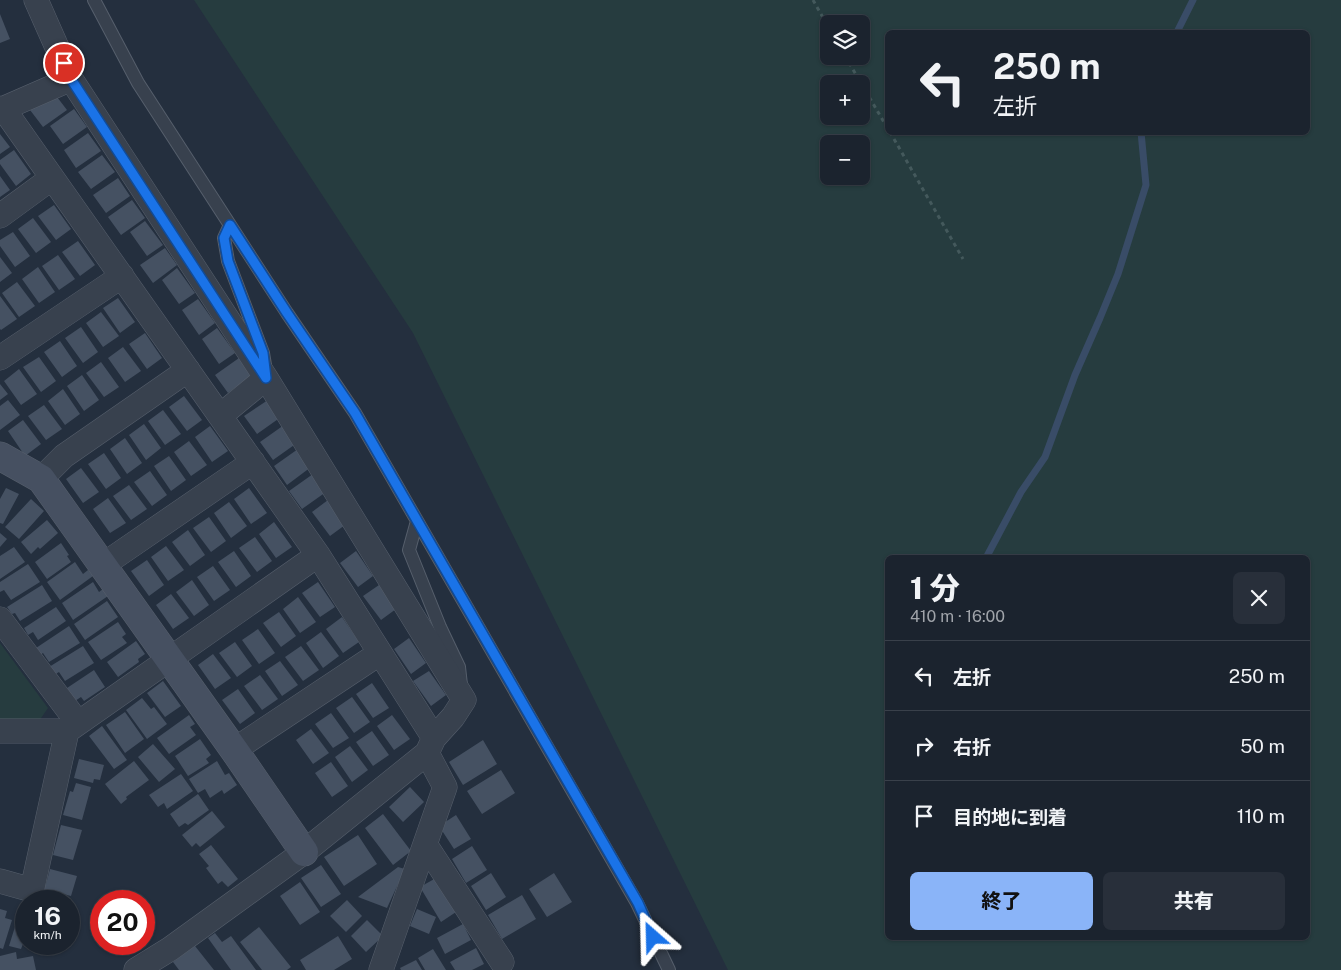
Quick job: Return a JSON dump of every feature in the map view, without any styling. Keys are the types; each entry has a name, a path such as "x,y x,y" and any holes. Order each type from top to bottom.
{"street":[{"path":"36,0 71,79 266,378 464,700 453,718 430,746 304,852 170,949 136,970"},
{"path":"71,79 2,109 318,555 380,654 430,746 445,787 381,970"},
{"path":"0,216 52,178"},
{"path":"0,358 122,276"},
{"path":"41,478 64,456 188,370"},
{"path":"220,416 266,378"},
{"path":"0,456 41,478 304,852"},
{"path":"103,565 252,462"},
{"path":"0,731 72,727 318,555"},
{"path":"0,619 72,727 32,890 0,882"},
{"path":"234,750 380,654"},
{"path":"425,844 502,962"}],"lane":[{"path":"94,0 138,83 287,313 355,413 638,903 669,970"},
{"path":"230,225 224,238 228,261 263,353 266,378"},
{"path":"417,520 409,550 440,627 459,667 464,700"}],"path":[{"path":"813,0 822,15"},
{"path":"850,65 885,124"},
{"path":"892,135 963,259"}],"green space":[{"path":"194,0 1341,0 1341,970 728,970 413,333"},
{"path":"0,643 48,708 39,721 0,721"}],"building":[{"path":"0,14 10,39 0,43"},
{"path":"54,93 67,110 43,127 30,110"},
{"path":"74,109 87,127 63,144 50,126"},
{"path":"88,133 101,151 76,168 64,150"},
{"path":"0,134 10,147 0,154"},
{"path":"14,150 31,174 16,186 0,164 0,160"},
{"path":"102,155 115,172 91,189 78,172"},
{"path":"0,176 10,190 0,197"},
{"path":"118,178 130,196 106,213 93,195"},
{"path":"132,200 145,218 121,235 108,217"},
{"path":"54,205 71,229 56,240 38,216"},
{"path":"33,218 51,242 36,253 18,229"},
{"path":"145,221 163,245 147,256 130,232"},
{"path":"13,232 30,256 15,267 0,246 0,240"},
{"path":"78,241 95,265 80,276 62,252"},
{"path":"165,248 177,265 153,283 140,265"},
{"path":"58,255 75,279 59,290 42,266"},
{"path":"0,257 12,273 0,282"},
{"path":"38,267 55,292 39,303 22,279"},
{"path":"177,268 195,293 179,304 162,280"},
{"path":"17,282 35,306 19,317 2,293"},
{"path":"0,296 17,319 1,330 0,329"},
{"path":"118,298 135,322 120,333 103,308"},
{"path":"198,299 215,323 199,335 182,310"},
{"path":"101,312 119,336 103,347 86,323"},
{"path":"81,327 98,352 83,363 65,338"},
{"path":"217,328 235,353 219,364 202,339"},
{"path":"145,333 162,358 147,369 129,344"},
{"path":"60,341 77,366 62,377 44,352"},
{"path":"123,347 141,371 125,382 108,358"},
{"path":"39,357 56,381 41,392 23,367"},
{"path":"239,358 252,375 228,393 215,375"},
{"path":"101,362 119,387 104,397 86,373"},
{"path":"19,369 37,394 21,405 4,381"},
{"path":"82,375 99,400 84,411 67,386"},
{"path":"0,384 8,394 0,400"},
{"path":"63,389 80,414 65,425 48,401"},
{"path":"184,396 202,420 187,431 169,407"},
{"path":"8,400 20,415 0,430 0,406"},
{"path":"268,400 281,417 257,434 244,416"},
{"path":"44,405 62,429 46,440 28,416"},
{"path":"163,410 181,434 165,445 148,421"},
{"path":"23,420 41,444 25,456 8,431"},
{"path":"144,424 161,448 146,460 129,435"},
{"path":"284,425 297,443 273,460 260,442"},
{"path":"210,426 228,451 212,462 195,437"},
{"path":"125,438 142,463 127,474 110,449"},
{"path":"189,441 207,465 191,476 174,452"},
{"path":"298,449 311,467 287,485 274,466"},
{"path":"104,453 121,478 106,489 88,464"},
{"path":"169,456 186,480 171,491 154,466"},
{"path":"81,468 99,492 83,503 66,479"},
{"path":"150,471 167,495 152,506 134,482"},
{"path":"313,474 326,492 302,509 289,491"},
{"path":"129,485 147,509 131,520 113,496"},
{"path":"6,488 19,494 3,524 0,523 0,499"},
{"path":"249,488 267,513 251,524 234,499"},
{"path":"108,498 126,523 110,533 93,509"},
{"path":"31,499 44,511 19,539 5,527"},
{"path":"328,500 345,525 330,536 312,512"},
{"path":"229,502 247,526 231,538 214,513"},
{"path":"209,517 226,541 211,552 193,528"},
{"path":"47,520 58,533 40,549 38,547 31,554 21,542"},
{"path":"274,522 292,547 276,558 259,534"},
{"path":"188,530 205,555 190,566 172,542"},
{"path":"0,533 7,539 0,547"},
{"path":"255,537 272,561 257,572 239,548"},
{"path":"61,543 71,562 47,579 35,562"},
{"path":"166,546 184,570 168,581 151,557"},
{"path":"14,547 25,562 0,579 0,556"},
{"path":"234,551 251,576 236,587 218,562"},
{"path":"356,551 373,576 358,587 340,563"},
{"path":"147,560 164,585 149,596 131,571"},
{"path":"75,562 83,574 88,570 93,576 60,600 47,582"},
{"path":"28,564 40,582 11,600 4,590 0,592 0,582"},
{"path":"213,566 230,590 214,601 197,577"},
{"path":"192,580 209,605 194,616 176,592"},
{"path":"93,582 99,592 103,589 108,596 73,620 62,603"},
{"path":"318,582 335,607 320,617 302,593"},
{"path":"42,585 52,601 20,621 15,613 12,614 7,607"},
{"path":"379,585 396,609 381,620 363,596"},
{"path":"171,594 189,618 173,629 156,605"},
{"path":"298,597 316,622 300,633 283,609"},
{"path":"107,601 118,617 85,640 74,624"},
{"path":"56,607 66,621 38,640 33,632 28,635 24,628"},
{"path":"279,612 296,636 281,647 263,623"},
{"path":"342,617 359,642 343,653 326,629"},
{"path":"118,622 126,634 122,637 127,643 101,660 88,642"},
{"path":"69,626 80,643 49,662 43,653 40,655 36,648"},
{"path":"258,629 275,653 259,664 242,640"},
{"path":"321,632 339,656 323,668 306,643"},
{"path":"409,638 426,663 411,674 394,649"},
{"path":"136,641 145,654 138,659 139,662 118,677 107,662"},
{"path":"235,642 252,666 237,677 219,653"},
{"path":"83,646 94,663 65,681 59,672 54,675 49,667"},
{"path":"301,646 319,670 303,681 285,657"},
{"path":"213,654 231,678 215,689 198,665"},
{"path":"280,661 298,685 282,696 265,671"},
{"path":"94,670 105,687 84,701 81,697 75,701 67,688"},
{"path":"429,671 446,695 431,706 413,681"},
{"path":"260,675 278,699 262,710 244,686"},
{"path":"163,681 181,706 165,717 147,693"},
{"path":"372,683 389,708 373,718 356,694"},
{"path":"238,689 255,713 240,724 222,700"},
{"path":"352,697 370,722 354,733 336,708"},
{"path":"142,698 151,709 154,707 167,724 147,739 126,710"},
{"path":"125,712 144,739 125,753 106,725"},
{"path":"331,713 349,738 333,748 315,724"},
{"path":"189,715 195,724 190,727 196,735 169,754 157,738"},
{"path":"392,715 410,739 394,750 377,726"},
{"path":"102,726 127,760 114,769 89,736"},
{"path":"311,729 329,753 313,764 296,740"},
{"path":"372,731 389,755 373,766 356,742"},
{"path":"200,739 211,755 206,759 209,763 188,776 175,756"},
{"path":"483,740 497,764 463,785 449,762"},
{"path":"153,744 175,769 159,782 138,757"},
{"path":"350,746 368,770 352,782 335,757"},
{"path":"79,759 104,765 100,780 94,779 93,783 74,778"},
{"path":"134,761 149,780 126,797 127,799 121,804 105,784"},
{"path":"217,761 225,775 229,773 237,785 224,794 222,790 210,798 205,789 198,793 189,779"},
{"path":"331,762 348,786 332,797 315,773"},
{"path":"501,770 515,793 482,814 467,791"},
{"path":"181,774 193,791 167,809 164,803 158,807 149,795"},
{"path":"76,783 91,787 82,820 63,815 70,791 73,792"},
{"path":"410,787 424,802 403,822 389,807"},
{"path":"198,794 209,810 188,825 185,823 179,827 170,814"},
{"path":"212,811 225,827 200,847 196,843 192,847 182,835"},
{"path":"383,814 411,851 393,865 365,828"},
{"path":"456,815 471,839 454,849 439,826"},
{"path":"61,825 82,830 73,860 53,855"},
{"path":"358,835 377,864 344,886 324,857"},
{"path":"211,845 238,879 228,887 222,881 218,884 206,868 209,866 199,854"},
{"path":"472,846 487,870 466,883 452,859"},
{"path":"321,865 341,894 321,907 301,878"},
{"path":"398,867 405,869 387,908 358,897"},
{"path":"50,869 77,876 73,890 43,890 44,884 46,884"},
{"path":"491,873 506,897 486,910 471,886"},
{"path":"554,873 572,902 547,917 529,889"},
{"path":"436,878 456,912 441,922 420,887"},
{"path":"300,882 320,912 300,925 280,896"},
{"path":"522,895 536,919 502,939 488,915"},
{"path":"347,900 362,916 346,932 330,916"},
{"path":"0,909 7,911 5,918 12,920 3,949 0,948"},
{"path":"417,909 436,917 429,934 410,926"},
{"path":"367,920 383,936 366,952 351,936"},
{"path":"463,924 471,940 445,954 437,938"},
{"path":"15,927 15,948 9,946"},
{"path":"259,927 291,967 287,970 262,970 240,942"},
{"path":"215,933 222,942 231,936 256,970 231,970 208,938"},
{"path":"338,936 352,959 334,970 306,970 300,960"},
{"path":"195,946 214,970 179,970 173,962"},
{"path":"476,948 484,964 472,970 455,970 450,962"},
{"path":"433,949 446,970 425,970 418,958"},
{"path":"15,952 17,959 33,956 36,970 0,970 0,956"},
{"path":"416,960 422,970 401,970 400,968"}],"waterway":[{"path":"1178,30 1193,0"},
{"path":"988,555 1021,492 1045,457 1075,375 1118,274 1146,185 1141,135"}],"route":[{"path":"64,63 71,79 266,378 263,353 228,261 224,238 230,225 355,413 638,903 653,937"}]}
